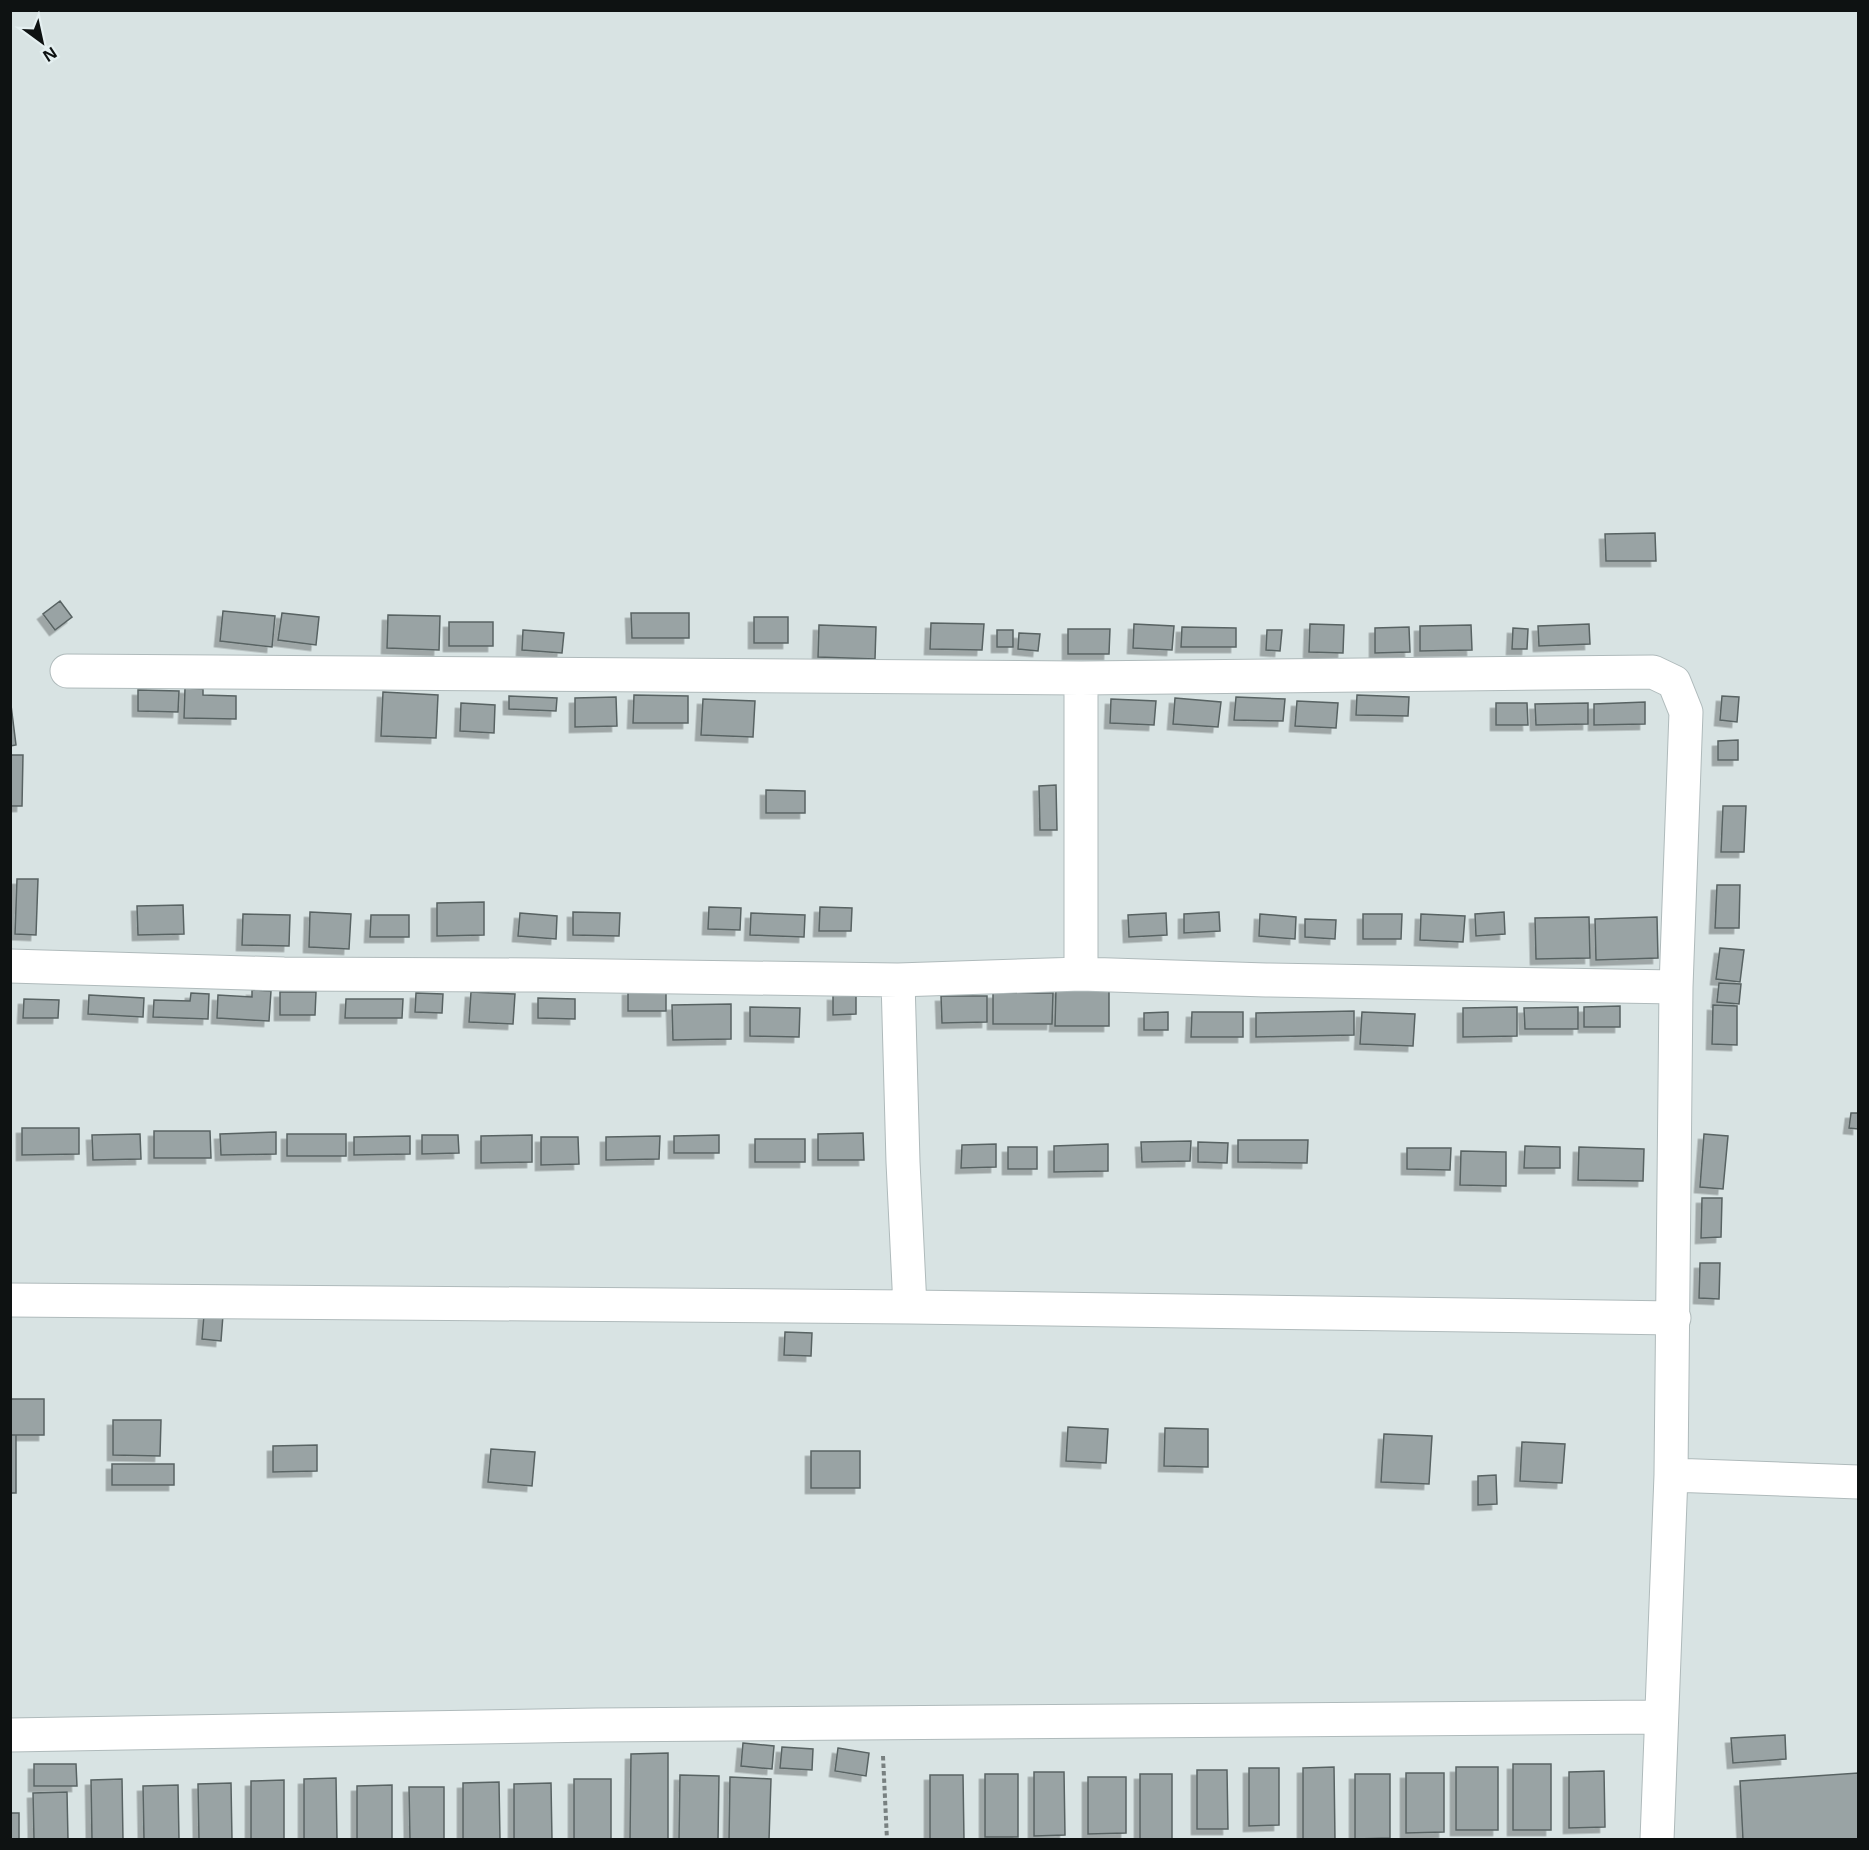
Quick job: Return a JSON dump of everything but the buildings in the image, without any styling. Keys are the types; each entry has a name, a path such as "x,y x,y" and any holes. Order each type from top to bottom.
{"street":[{"path":"67,671 1081,678 1653,672 1674,682 1686,712 1676,987 1671,1475 1657,1839"},
{"path":"1081,678 1081,974"},
{"path":"10,966 284,974 898,980 1081,974 1266,980 1676,987"},
{"path":"898,980 910,1307"},
{"path":"10,1300 910,1307 1674,1318"},
{"path":"1671,1475 1858,1482"},
{"path":"10,1735 572,1725 1661,1717"}],"path":[{"path":"881,1723 887,1839"}]}
